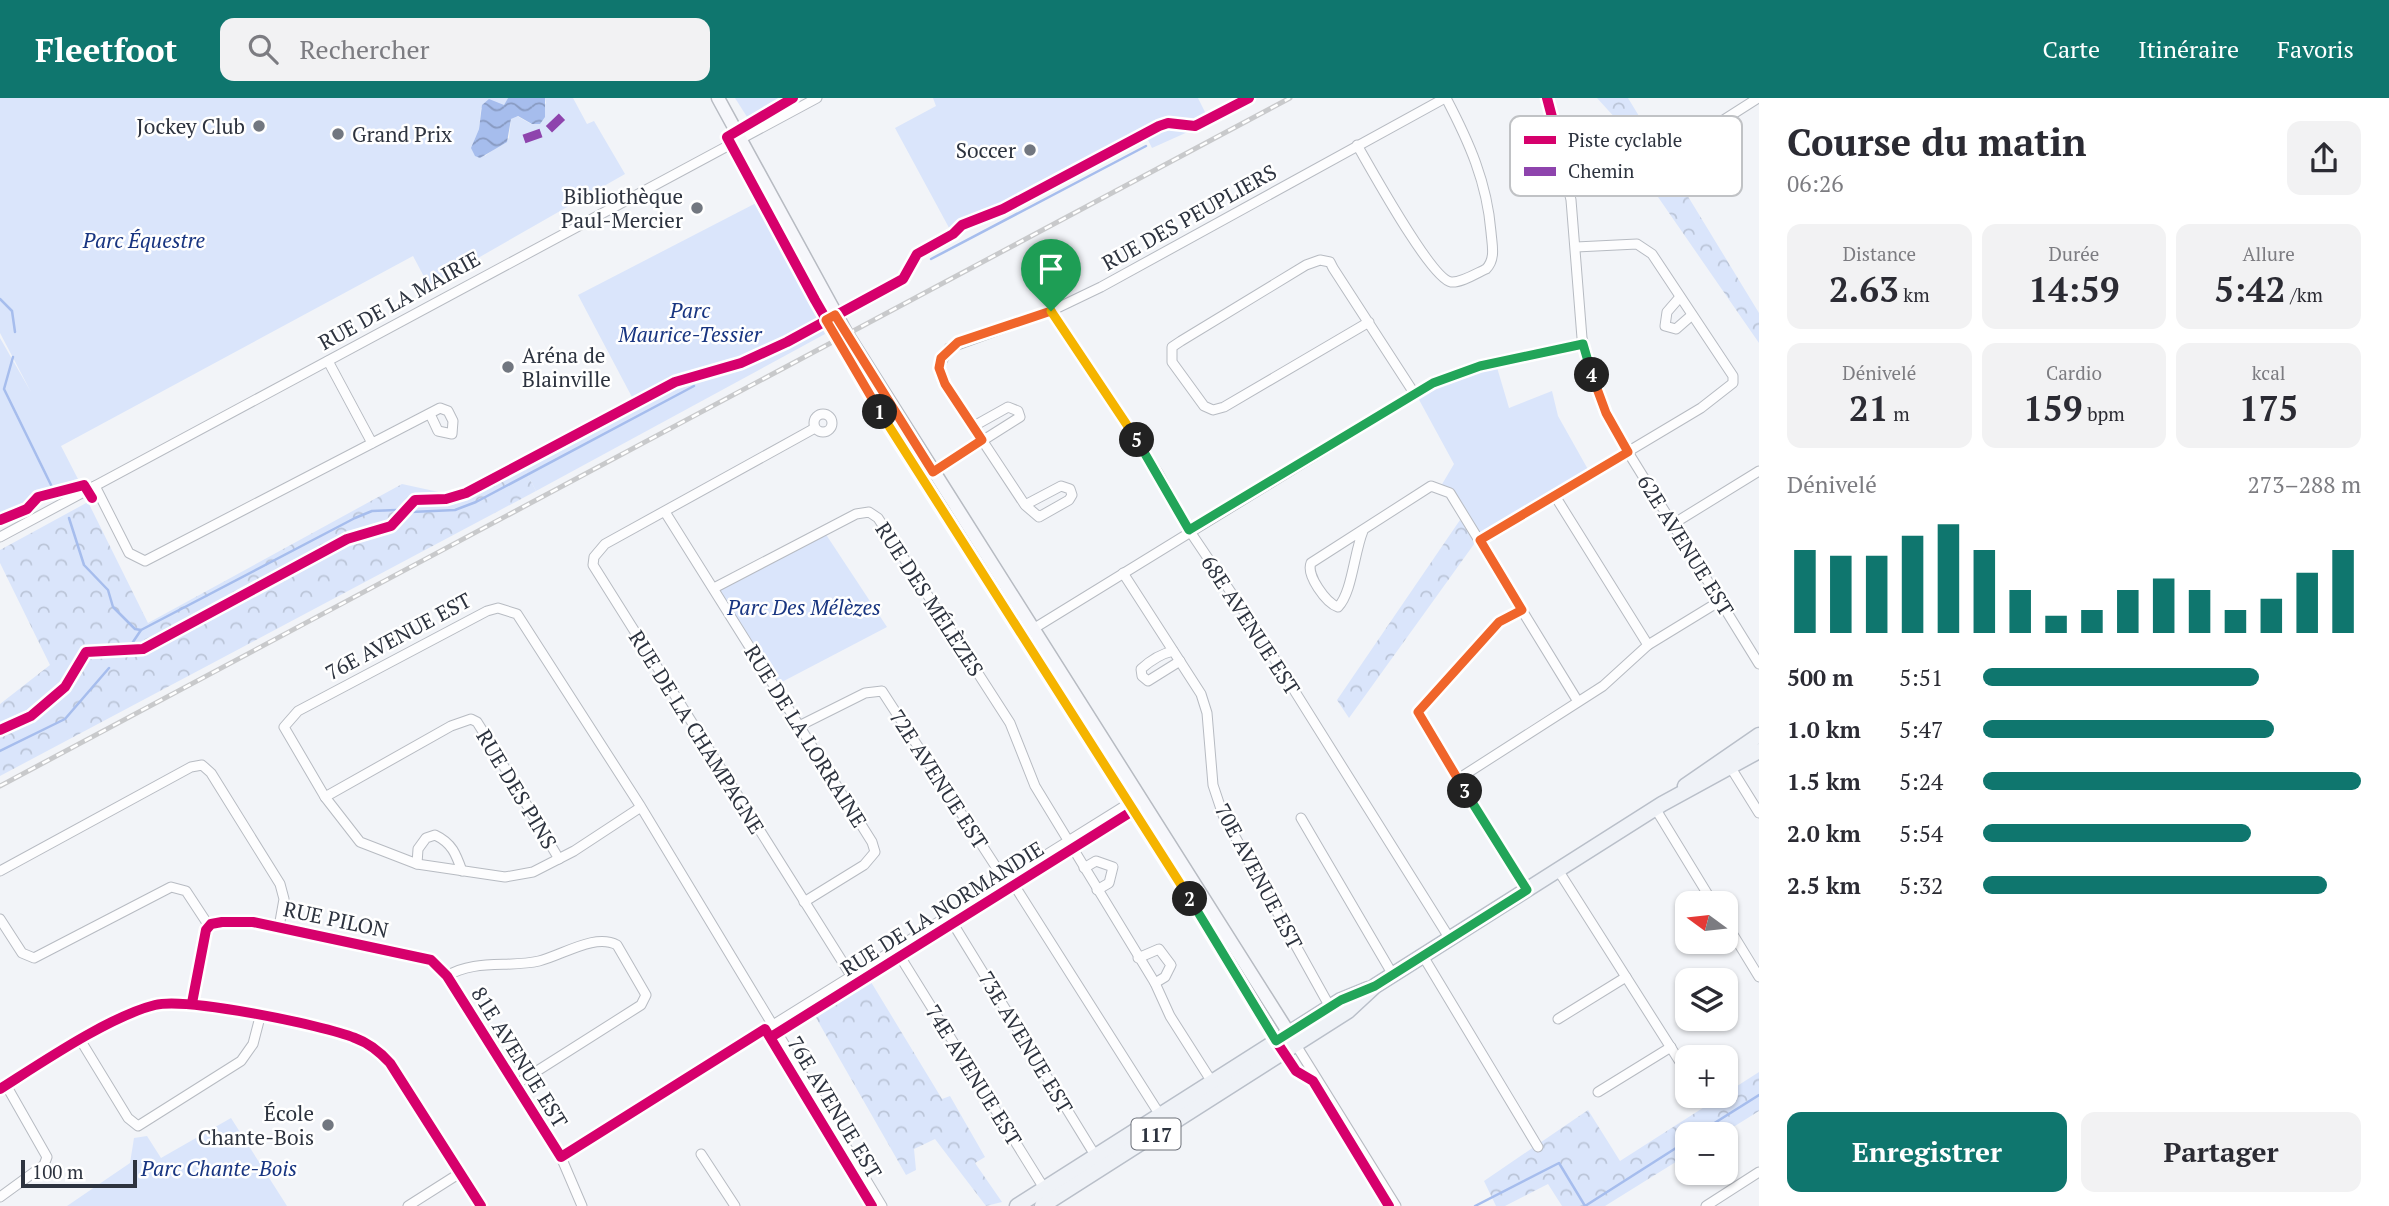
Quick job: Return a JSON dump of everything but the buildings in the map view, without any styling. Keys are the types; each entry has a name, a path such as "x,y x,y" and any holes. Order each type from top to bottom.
{"main road":[{"name":"117","path":"1017,1206 1046,1198 1293,1039 1330,1007 1375,986 1450,939 1658,806 1714,763 1759,735"},
{"name":"117","path":"1658,806 1759,751"},
{"name":"117","path":"1099,1162 1160,1115 1212,1082 1348,1012 1375,986"}],"street":[{"path":"718,98 831,308 1396,1206"},
{"name":"RUE DE LA MAIRIE","path":"0,537 817,98"},
{"path":"1357,145 1418,247 1443,278 1454,281 1486,268 1492,255 1489,203 1478,163 1446,98"},
{"name":"RUE DES PEUPLIERS","path":"1025,505 945,384 939,368 941,358 958,342 1051,311 1101,287 1446,98"},
{"name":"62E AVENUE EST","path":"1548,98 1552,116"},
{"path":"1730,116 1758,98"},
{"name":"62E AVENUE EST","path":"1569,196 1583,344 1601,401 1628,452 1759,664"},
{"path":"1480,540 1721,396 1733,383 1734,376 1652,254 1641,245 1576,247"},
{"path":"1368,323 1224,407 1213,410 1204,406 1172,362 1172,347 1306,265 1320,260 1329,262 1414,393"},
{"path":"1681,297 1667,312 1665,326 1676,328 1692,315"},
{"name":"68E AVENUE EST","path":"1051,311 1158,473 1189,530 1257,631 1450,939"},
{"path":"1033,629 1414,393 1480,366 1583,344"},
{"path":"328,361 372,443"},
{"path":"933,472 1020,417 1018,411 1008,407 974,426"},
{"path":"95,486 129,553 145,561 430,414"},
{"path":"666,512 815,428"},
{"path":"1673,524 1759,471"},
{"path":"1061,486 1070,489 1072,495 1069,500 1039,517 1025,505 1061,486"},
{"path":"1363,530 1355,551 1347,598 1338,607 1332,605 1308,568 1311,563 1431,486 1441,487 1450,493 1577,700"},
{"path":"1555,496 1648,645"},
{"name":"RUE DE LA LORRAINE","path":"666,512 872,842 875,852 864,865 804,902"},
{"name":"RUE DE LA CHAMPAGNE","path":"666,512 605,544 594,557 593,565 852,977"},
{"name":"RUE DES MÉLÈZES","path":"714,588 856,514 869,512 878,518 1010,723 1035,786 1155,983 1170,1016 1212,1082"},
{"name":"70E AVENUE EST","path":"1124,573 1201,694 1207,713 1213,785 1223,815 1330,1007"},
{"path":"1458,779 1577,700 1603,686 1648,645 1720,601"},
{"name":"76E AVENUE EST","path":"325,797 284,727 298,711 498,608 517,614 641,807 881,1206"},
{"path":"1522,610 1499,622 1418,712 1527,890"},
{"path":"1173,651 1159,655 1140,669 1142,677 1148,681 1180,661"},
{"name":"72E AVENUE EST","path":"801,725 865,693 882,691 999,873 1016,888 1160,1115"},
{"name":"RUE DES PINS","path":"325,797 451,726 471,719 477,722 500,757 559,859"},
{"path":"0,871 191,767 202,765 208,769 280,884 284,902 279,927"},
{"path":"1731,768 1759,813"},
{"path":"325,797 360,842 417,864 505,877 533,872 559,859 641,807"},
{"name":"RUE DE LA NORMANDIE","path":"561,1157 1139,797"},
{"path":"1658,806 1706,891"},
{"path":"1301,818 1393,975"},
{"path":"417,864 418,849 426,838 435,835 446,841 454,850 462,871"},
{"path":"1084,868 1096,861 1113,867 1109,883 1097,890"},
{"path":"1558,870 1675,1054"},
{"path":"0,919 22,953 34,958 171,887 186,891 209,926 204,936 192,1003"},
{"name":"73E AVENUE EST","path":"949,917 1099,1162"},
{"name":"RUE PILON","path":"209,926 238,921 279,927 429,959 447,976"},
{"path":"447,976 463,968 536,962 599,940 617,945 632,967 646,995 641,1005 515,1085"},
{"path":"1738,943 1759,977"},
{"path":"1138,958 1159,949 1166,954 1171,965 1165,977 1155,983"},
{"name":"74E AVENUE EST","path":"896,950 1046,1198"},
{"path":"1423,956 1538,1147"},
{"name":"81E AVENUE EST","path":"447,976 561,1157 582,1206"},
{"path":"1558,1018 1626,976"},
{"path":"0,1197 44,1165 47,1157 3,1087 81,1041 148,1007 171,1002 192,1003 343,1034 378,1051 397,1072 481,1206"},
{"path":"81,1041 128,1118 138,1126 241,1061 254,1041 260,1017"},
{"path":"1598,1092 1671,1047"},
{"path":"701,1154 735,1206"},
{"path":"1706,1206 1759,1171"},
{"path":"408,1206 460,1173"}],"green space":[{"name":"Parc Équestre","path":"0,98 508,98 504,105 481,108 479,129 474,141 485,156 509,138 511,119 517,116 531,124 546,103 545,98 573,98 587,124 594,121 625,174 429,286 413,256 61,446 79,481 0,523 0,338 31,392 0,333"},
{"path":"735,98 790,98 749,120"},
{"path":"933,98 1198,98 1210,122 1152,148 1147,138 1144,138 954,237 895,128 936,106"},
{"path":"1597,98 1628,98 1639,116 1613,116"},
{"path":"1688,196 1759,313 1759,343 1658,197"},
{"name":"Parc Maurice-Tessier","path":"758,202 825,334 536,491 520,460 633,399 578,295"},
{"path":"1496,364 1509,408 1552,391 1558,416 1590,473 1480,539 1441,486 1454,464 1417,396 1455,376"},
{"path":"520,460 536,491 0,776 0,704 50,665 0,563 0,550 88,502 148,623 402,484 448,494"},
{"path":"1460,520 1477,540 1349,718 1337,700"},
{"name":"Parc Des Mélèzes","path":"825,533 887,627 778,684 718,589"},
{"path":"871,982 942,1099 950,1096 985,1157 975,1163 1002,1202 986,1206 935,1139 914,1149 916,1170 906,1175 815,1016"},
{"path":"1759,1072 1759,1111 1738,1124 1681,1122 1703,1108 1738,1108 1738,1085"},
{"path":"1588,1110 1620,1161 1675,1126 1675,1162 1605,1206 1562,1206 1548,1184 1505,1206 1496,1206 1484,1181"},
{"name":"Parc Chante-Bois","path":"231,1118 287,1206 67,1206 130,1163 134,1138 147,1136 161,1158"}],"water":[{"path":"508,98 545,98 545,117 540,124 532,124 518,116 511,119 507,142 480,158 475,156 471,148 479,129 482,105 489,99 504,105"}],"waterway":[{"path":"931,259 1146,146"},
{"path":"0,299 12,311 15,332"},
{"path":"13,357 4,389 53,489"},
{"path":"411,512 455,510 476,502 694,386"},
{"path":"133,642 141,630 355,518 372,511 396,510"},
{"path":"69,518 84,565 108,590 113,607 135,629 141,630"},
{"path":"0,751 65,719 109,668"},
{"path":"1716,1122 1759,1095"},
{"path":"1475,1206 1559,1163 1585,1206 1675,1149"}],"railway":[{"path":"0,786 1290,98"}],"marked path":[{"path":"524,139 547,131 567,112"}],"cycle path":[{"path":"793,98 727,137 815,300 879,411 1193,904 1272,1035 1296,1071 1313,1081 1389,1206"},
{"path":"0,730 31,716 65,687 86,652 143,649 347,539 391,526 415,500 446,499 466,493 675,382 741,363 787,342 903,279 917,254 953,234 962,225 1003,209 1159,126 1168,123 1195,126 1249,98"},
{"path":"1547,98 1552,116"},
{"path":"0,520 27,509 38,497 84,485 92,498"},
{"path":"771,1037 1134,810"},
{"path":"192,1003 206,930 211,924 222,922 253,922 431,960 447,976 561,1157 765,1029 872,1206"},
{"path":"0,1089 97,1030 155,1005 223,1008 315,1026 360,1040 374,1048 390,1063 481,1206"}],"place":[{"name":"Jockey Club","path":"259,126"},
{"name":"Grand Prix","path":"338,134"},
{"name":"Soccer","path":"1030,150"},
{"name":"Bibliothèque Paul-Mercier","path":"697,208"},
{"name":"Aréna de Blainville","path":"508,367"},
{"name":"École Chante-Bois","path":"328,1125"}],"route":[{"path":"1051,311 1158,473 1189,530 1433,383 1480,366 1583,344 1601,401 1628,452 1480,540 1522,610 1499,622 1418,712 1527,890 1375,986 1341,1000 1276,1041 1213,936 1043,671 900,439 879,411 826,320 835,315 933,472 982,440 945,384 939,368 941,358 958,342 1051,311"}]}
